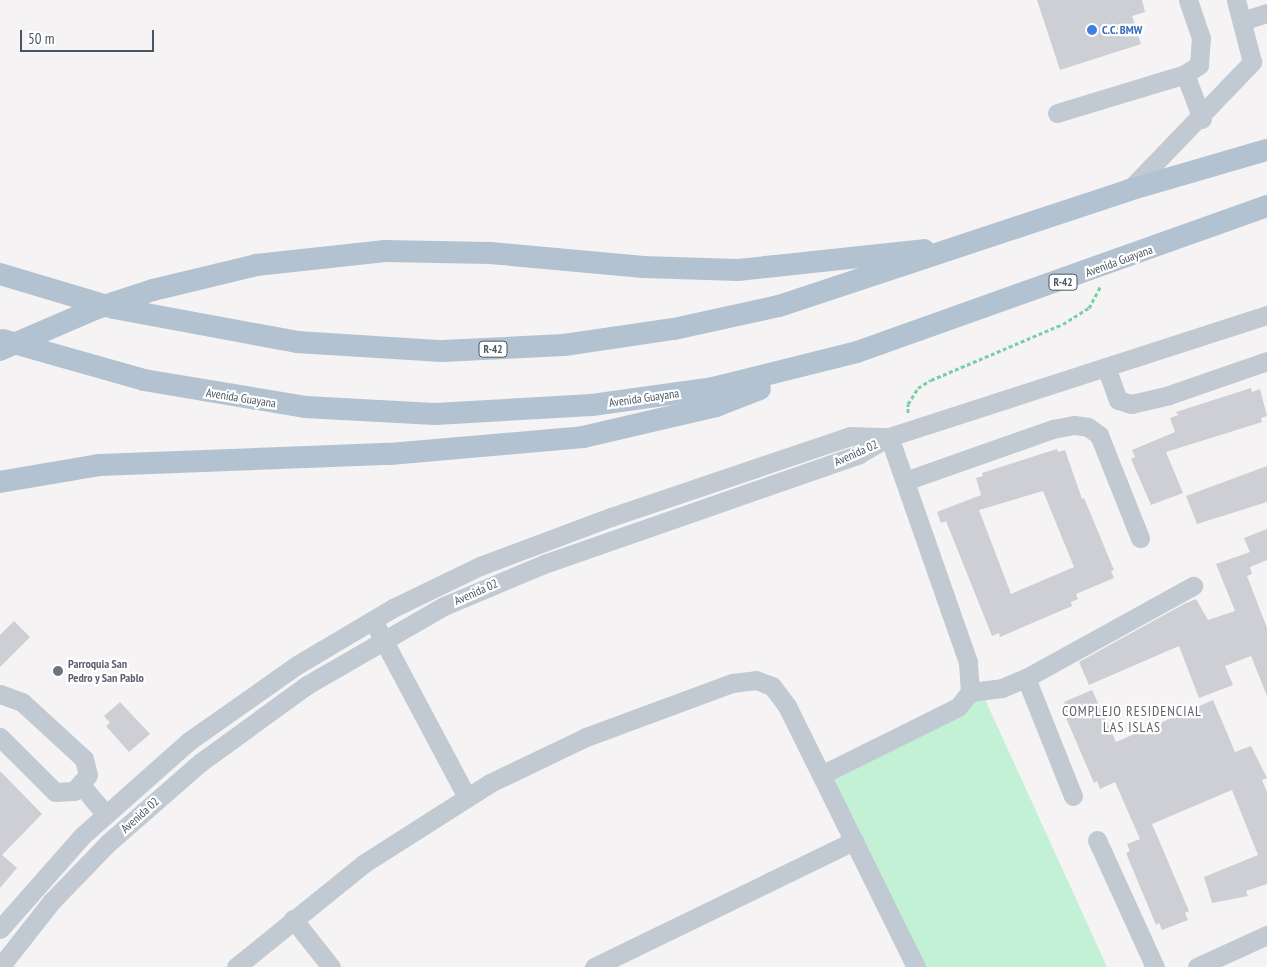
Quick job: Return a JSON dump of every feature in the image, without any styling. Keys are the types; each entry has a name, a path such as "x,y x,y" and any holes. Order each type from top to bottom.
{"main road":[{"name":"R-42","path":"0,274 114,308 250,336 349,347 480,350 580,343 708,322 841,288 982,242 1129,190 1267,150"},
{"name":"Avenida Guayana","path":"0,338 144,380 255,401 435,414 546,410 648,398 768,376 857,352 1099,269 1267,206"},
{"path":"0,350 95,309 153,290 256,265 362,252 490,253 652,267 738,270 854,261 982,242"},
{"path":"0,482 99,466 390,454 583,437 716,406 857,352"}],"street":[{"path":"1057,113 1185,74 1199,65 1202,52 1188,0"},
{"path":"1129,190 1260,60 1242,21 1236,0"},
{"path":"1242,21 1267,13"},
{"path":"1185,74 1202,119"},
{"path":"821,775 958,707 970,692 968,662 890,437 1267,315"},
{"path":"1106,367 1118,400 1130,404 1169,395 1267,361"},
{"path":"905,481 1053,429 1074,425 1088,428 1100,435 1140,538"},
{"name":"Avenida 02","path":"0,929 105,814 230,711 372,620 480,566 611,517 850,436 890,437"},
{"name":"Avenida 02","path":"0,967 67,885 164,793 261,716 383,639 504,580 859,454 890,437"},
{"path":"970,692 1002,688 1026,678 1193,586"},
{"path":"372,620 467,797"},
{"path":"1026,678 1074,796"},
{"path":"236,967 363,864 467,797 586,737 748,680 765,682 780,694 916,967"},
{"path":"0,694 22,702 84,760 88,776 81,785 64,794 55,792 0,737"},
{"path":"81,785 105,814"},
{"path":"1097,840 1155,967"},
{"path":"594,967 854,841"},
{"path":"293,919 331,967"},
{"path":"1197,967 1267,935"}],"path":[{"path":"910,430 908,404 918,388 945,371 1035,338 1089,308 1101,286 1099,269"}],"green space":[{"path":"968,662 1107,967 916,967 821,775 958,707"}],"building":[{"name":"C.C. BMW","path":"1037,0 1142,0 1145,12 1132,16 1141,44 1060,70"},
{"path":"1251,388 1252,392 1260,389 1267,416 1261,418 1262,422 1166,452 1183,493 1151,505 1131,459 1135,457 1132,450 1175,432 1170,418 1178,415 1176,412"},
{"path":"1057,449 1058,452 1065,450 1082,499 1084,498 1114,570 1111,571 1114,578 1076,594 1078,599 1071,602 1072,606 1000,637 999,633 992,636 946,521 941,523 937,512 981,495 976,478 983,476 982,473","holes":["1043,491 1074,567 1011,594 979,510"]},
{"path":"1267,466 1267,502 1197,524 1186,496"},
{"path":"1267,529 1267,560 1250,567 1252,574 1247,576 1267,628 1267,696 1251,656 1225,666 1233,685 1199,698 1179,646 1089,685 1079,662 1184,604 1196,599 1208,620 1235,611 1216,564 1250,552 1244,538"},
{"path":"14,621 30,637 0,667 0,635"},
{"path":"1092,690 1116,742 1213,700 1235,752 1251,746 1267,778 1262,780 1267,792 1267,884 1246,891 1248,896 1212,903 1204,877 1258,855 1232,790 1152,824 1189,911 1185,913 1188,920 1162,930 1159,923 1156,925 1126,853 1130,851 1127,844 1140,839 1115,782 1100,789 1097,781 1094,783 1063,711 1067,709 1064,702"},
{"path":"120,702 150,734 129,752 106,726 110,723 104,716"},
{"path":"0,771 42,814 2,855 17,868 0,888"}],"place":[{"name":"C.C. BMW","path":"1092,30"},
{"name":"Parroquia San Pedro y San Pablo","path":"58,671"}],"district":[{"name":"COMPLEJO RESIDENCIAL LAS ISLAS","path":"1132,720"}]}
